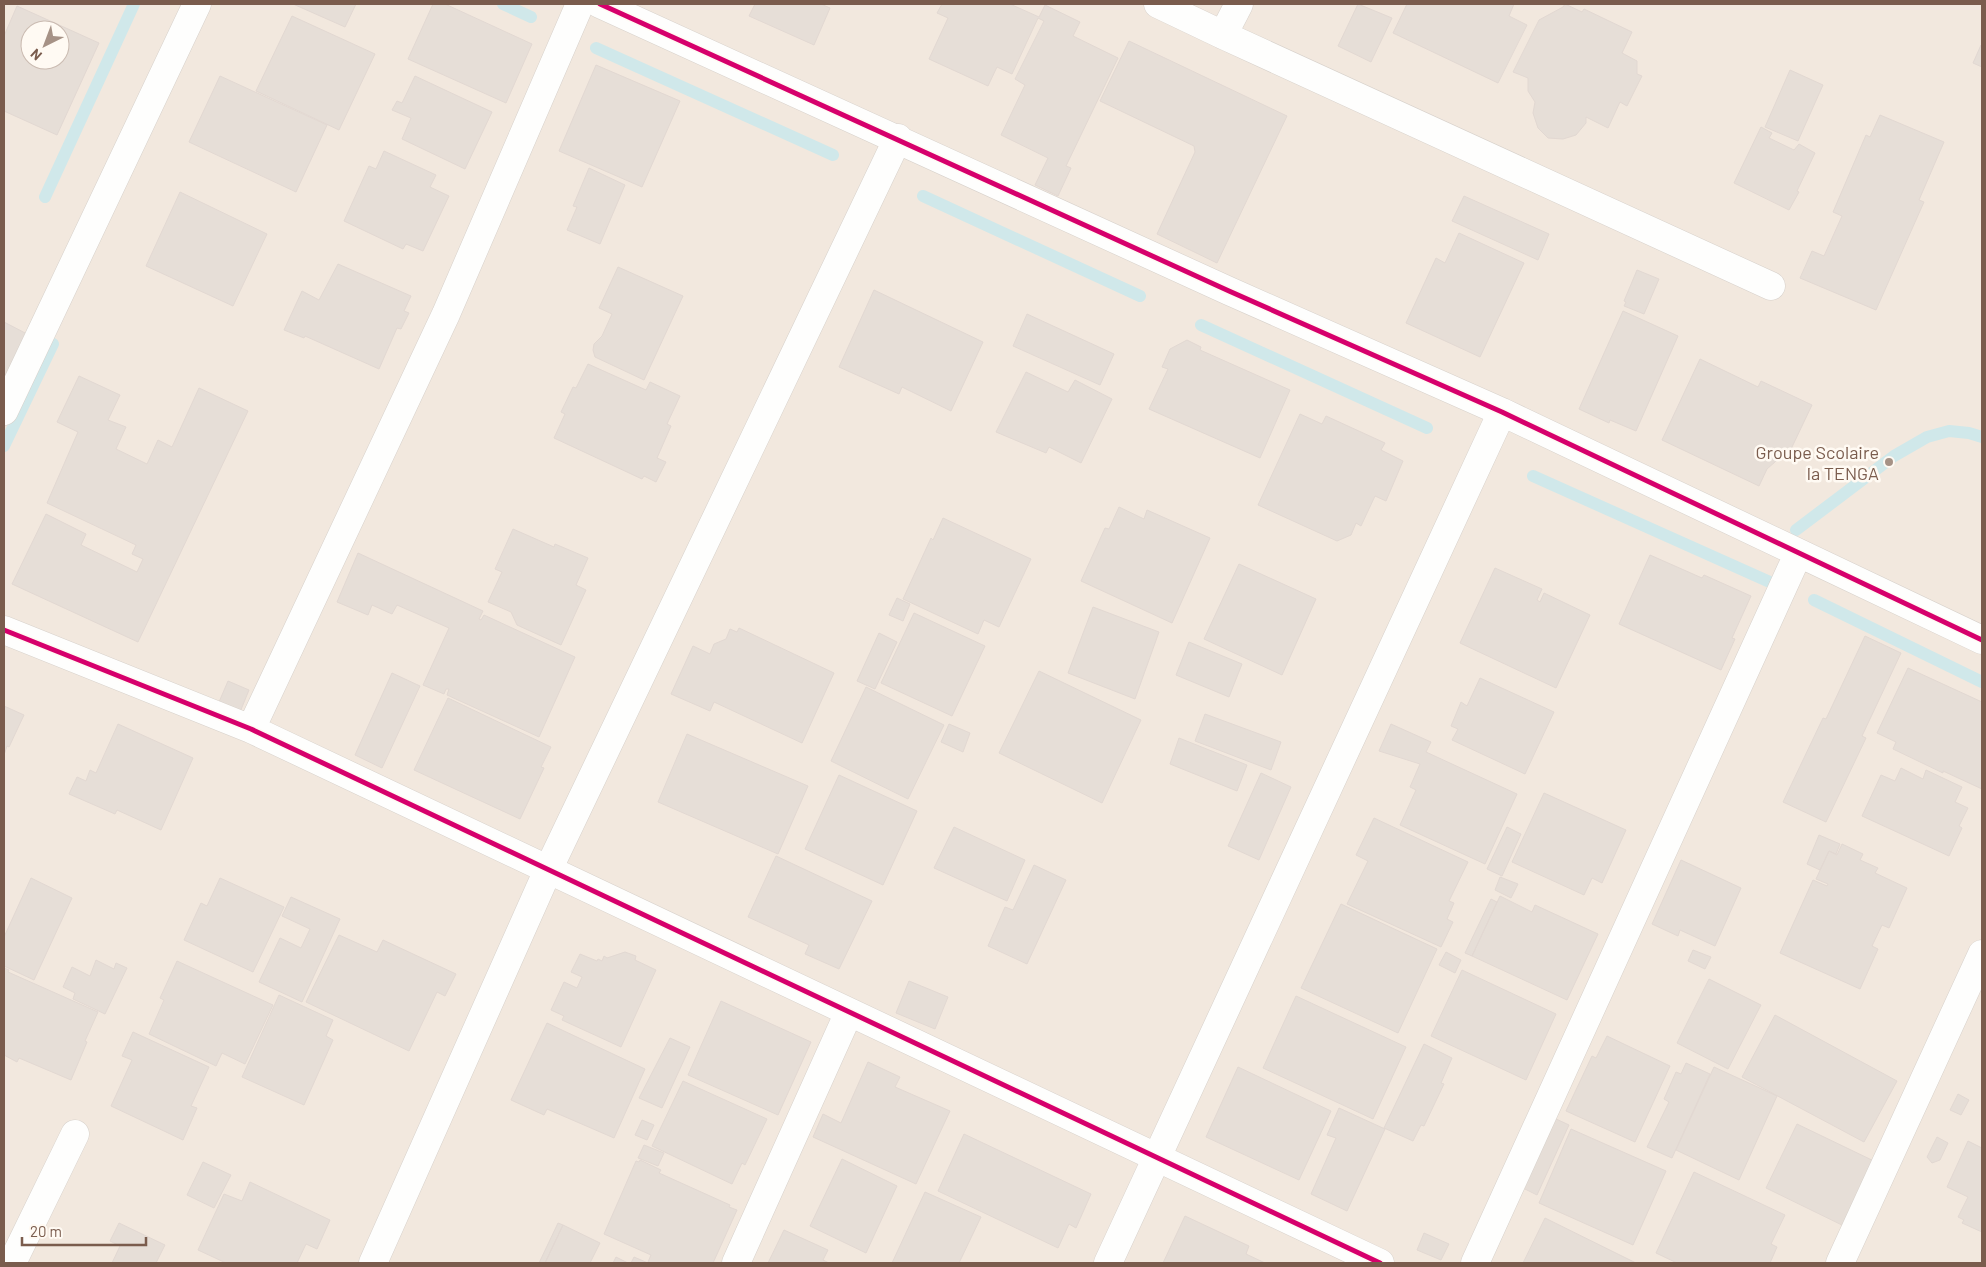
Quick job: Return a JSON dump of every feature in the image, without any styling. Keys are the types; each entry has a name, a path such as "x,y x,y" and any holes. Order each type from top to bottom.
{"street":[{"path":"4,411 197,4"},
{"path":"251,729 446,314 580,4"},
{"path":"600,4 898,138 1229,291 1502,412 1982,640"},
{"path":"1158,4 1223,36 1771,286"},
{"path":"1223,36 1239,4"},
{"path":"373,1263 548,870 898,138"},
{"path":"1108,1263 1502,412"},
{"path":"1476,1263 1798,554"},
{"path":"4,630 251,729 1380,1263"},
{"path":"1840,1263 1982,954"},
{"path":"736,1263 848,1012"},
{"path":"12,1263 75,1134"}],"shaded area":[{"path":"4,4 1982,4 1982,1263 4,1263"}],"building":[{"path":"293,4 356,4 345,27"},
{"path":"433,4 445,4 532,44 506,103 408,59"},
{"path":"755,4 821,4 830,8 814,45 749,16"},
{"path":"942,4 1010,4 1039,17 1045,5 1080,22 1073,36 1118,58 1066,166 1071,168 1058,196 1035,185 1048,158 1001,135 1025,85 1015,79 1044,21 1038,18 1012,74 997,67 988,86 929,59 948,18 937,13"},
{"path":"1358,4 1392,18 1371,62 1338,46"},
{"path":"1407,4 1514,4 1509,16 1527,25 1498,83 1393,33"},
{"path":"1565,4 1582,12 1584,9 1632,32 1622,53 1637,61 1637,74 1642,76 1627,106 1620,102 1608,128 1586,117 1586,123 1576,135 1563,139 1548,138 1538,128 1533,113 1535,102 1528,91 1528,78 1513,72 1539,20 1563,7"},
{"path":"17,6 48,20 20,20 20,70 70,70 70,30 99,43 57,135 4,111 4,36"},
{"path":"292,16 375,54 339,130 256,91"},
{"path":"1129,41 1287,116 1217,263 1157,234 1195,152 1194,146 1100,101"},
{"path":"1982,45 1982,67 1973,63"},
{"path":"596,65 680,101 642,187 559,151"},
{"path":"1790,70 1823,85 1798,141 1765,127"},
{"path":"220,76 327,125 296,192 189,142"},
{"path":"415,76 492,112 465,169 402,139 411,118 392,110 397,101 402,103"},
{"path":"1880,115 1944,142 1919,200 1924,202 1876,310 1800,278 1812,251 1824,256 1842,216 1833,212 1866,135 1870,137"},
{"path":"1761,127 1772,133 1769,138 1794,150 1799,144 1815,153 1797,191 1799,192 1789,210 1734,183"},
{"path":"384,151 436,175 430,187 449,196 423,251 406,244 403,249 344,221 369,166 376,169"},
{"path":"589,168 625,185 600,244 567,230 577,207 573,206"},
{"path":"180,192 267,234 233,306 146,266"},
{"path":"1464,196 1549,234 1538,260 1452,221"},
{"path":"1459,233 1524,263 1480,357 1406,323 1436,258 1445,263"},
{"path":"338,264 411,296 404,311 409,313 401,329 397,328 379,369 305,336 304,338 284,330 302,291 319,300"},
{"path":"618,267 683,296 644,380 595,357 593,350 594,344 602,336 612,314 599,308"},
{"path":"1637,270 1659,279 1644,314 1624,306 1626,302 1624,301"},
{"path":"874,290 983,342 951,411 902,387 899,394 839,367"},
{"path":"1623,311 1678,336 1636,431 1610,420 1609,423 1579,409"},
{"path":"1027,314 1114,354 1100,385 1013,346"},
{"path":"4,322 29,335 4,392"},
{"path":"1187,340 1201,347 1200,350 1290,390 1260,458 1149,409 1168,369 1162,367 1170,349"},
{"path":"1700,359 1758,387 1761,381 1812,405 1792,447 1767,469 1759,486 1662,440"},
{"path":"588,364 646,390 650,382 680,396 667,424 671,426 657,458 666,462 656,482 644,476 642,479 554,438 565,414 561,412 573,387 576,388"},
{"path":"1026,372 1068,392 1075,380 1112,399 1081,463 1049,447 1046,453 996,432"},
{"path":"79,376 120,395 108,420 126,427 116,449 147,464 158,440 172,447 199,388 248,411 138,642 12,584 46,514 86,534 81,545 137,572 143,559 132,554 136,545 47,503 78,432 57,422"},
{"path":"1300,414 1322,424 1326,416 1385,443 1381,450 1403,461 1386,501 1375,496 1361,526 1356,523 1351,535 1337,541 1258,505"},
{"path":"1119,507 1144,519 1147,510 1210,538 1172,623 1081,581 1105,528 1109,529"},
{"path":"943,518 1031,559 999,627 984,620 978,634 903,599 931,538 933,540"},
{"path":"513,529 554,547 555,544 588,558 576,585 586,590 561,645 517,625 511,612 488,602 502,572 495,569"},
{"path":"358,553 483,611 479,619 481,620 484,615 575,657 539,737 447,695 449,689 446,689 444,694 423,685 449,628 397,605 392,614 372,605 368,615 337,602"},
{"path":"1650,555 1702,578 1704,575 1751,596 1732,638 1735,639 1721,670 1619,624"},
{"path":"1239,564 1316,599 1282,675 1204,639"},
{"path":"1495,568 1542,589 1537,600 1540,602 1544,593 1590,615 1556,688 1460,643"},
{"path":"897,598 910,604 903,621 889,615"},
{"path":"1093,607 1159,632 1135,699 1068,673"},
{"path":"914,613 985,646 952,716 881,683"},
{"path":"739,628 834,673 802,743 714,702 710,711 671,694 693,646 710,654 714,644 726,639 730,629 737,632"},
{"path":"879,633 897,642 875,689 857,681"},
{"path":"1865,636 1901,653 1862,736 1866,738 1826,822 1783,802 1823,718 1826,719"},
{"path":"1189,642 1242,664 1229,697 1176,675"},
{"path":"1908,668 1982,702 1982,789 1893,749 1896,742 1877,733"},
{"path":"1039,671 1141,720 1102,803 999,753"},
{"path":"392,673 420,686 382,768 355,755"},
{"path":"1480,678 1554,712 1525,774 1452,740 1458,729 1451,726 1461,702 1467,706"},
{"path":"228,681 249,690 240,712 219,702"},
{"path":"866,687 944,725 908,799 831,761"},
{"path":"448,698 551,747 541,767 544,768 520,819 414,770"},
{"path":"4,706 24,715 4,755"},
{"path":"1205,714 1281,742 1271,770 1195,741"},
{"path":"118,724 193,758 161,830 117,810 115,814 69,794 77,777 86,781 90,770 96,773"},
{"path":"949,724 970,733 963,752 941,742"},
{"path":"1391,724 1431,742 1426,752 1517,794 1485,864 1400,825 1416,790 1410,787 1420,764 1379,751"},
{"path":"687,734 808,786 778,854 658,802"},
{"path":"1179,738 1247,765 1237,791 1170,764"},
{"path":"1901,768 1923,779 1926,770 1962,787 1955,802 1968,808 1959,826 1962,828 1949,856 1862,816 1881,775 1895,781"},
{"path":"1261,773 1291,787 1259,860 1228,846"},
{"path":"839,775 917,811 883,885 805,849"},
{"path":"1544,793 1626,830 1602,883 1592,878 1584,895 1512,862"},
{"path":"1374,818 1468,862 1449,901 1454,903 1447,919 1453,922 1441,947 1347,904 1368,861 1356,855"},
{"path":"954,827 1025,860 1007,901 934,868"},
{"path":"1507,827 1521,834 1502,876 1487,869"},
{"path":"1819,835 1840,844 1836,854 1829,851 1820,870 1807,864"},
{"path":"1842,844 1863,854 1860,860 1878,868 1875,873 1907,888 1889,928 1882,925 1872,946 1878,949 1860,989 1780,953 1813,880 1827,886 1828,884 1816,879 1829,851 1837,855"},
{"path":"776,856 872,901 839,969 805,954 809,945 748,917"},
{"path":"1681,860 1741,888 1715,946 1680,930 1678,936 1652,924"},
{"path":"1034,865 1066,880 1027,964 988,946 1005,907 1013,910"},
{"path":"1500,877 1518,884 1511,898 1495,890"},
{"path":"31,878 72,898 34,980 4,966 4,937"},
{"path":"220,878 284,907 253,972 184,940 201,903 207,906"},
{"path":"1500,896 1532,912 1535,905 1598,934 1567,1000 1472,956"},
{"path":"291,897 340,919 302,1002 259,982 280,938 301,948 310,929 282,916"},
{"path":"1491,899 1497,902 1472,956 1465,953"},
{"path":"1341,904 1437,949 1398,1033 1301,988"},
{"path":"339,935 377,952 383,940 456,974 445,996 437,992 409,1051 306,1002"},
{"path":"1693,950 1711,957 1705,969 1688,961"},
{"path":"625,952 636,956 635,960 656,970 621,1047 562,1020 564,1016 551,1010 564,982 577,988 582,977 571,972 580,954 597,961 598,959 602,961 604,956 607,958"},
{"path":"1446,952 1461,960 1455,973 1439,965"},
{"path":"96,960 114,969 116,963 127,968 105,1014 73,999 75,993 63,987 72,967 90,976"},
{"path":"177,961 273,1005 245,1064 222,1053 216,1066 149,1034 164,1000 160,998"},
{"path":"4,968 9,970 8,972 98,1012 71,1080 19,1058 17,1062 4,1055"},
{"path":"1462,970 1556,1014 1526,1080 1431,1036"},
{"path":"1709,979 1761,1005 1728,1069 1677,1043"},
{"path":"909,981 948,997 935,1029 896,1013"},
{"path":"279,995 333,1020 326,1036 333,1040 304,1105 242,1077"},
{"path":"1296,996 1406,1047 1373,1119 1263,1068"},
{"path":"721,1001 811,1042 778,1115 688,1075"},
{"path":"1775,1015 1897,1081 1864,1142 1742,1077"},
{"path":"547,1023 645,1069 614,1138 547,1109 544,1115 511,1100"},
{"path":"133,1032 209,1067 191,1106 197,1108 183,1140 111,1106 132,1060 122,1056"},
{"path":"1607,1036 1670,1066 1635,1142 1566,1111 1592,1056 1596,1058"},
{"path":"670,1038 690,1047 662,1108 639,1098"},
{"path":"1424,1044 1452,1058 1441,1083 1444,1084 1424,1126 1421,1125 1413,1141 1384,1128"},
{"path":"868,1062 900,1077 895,1087 950,1111 916,1184 813,1137 823,1114 841,1123"},
{"path":"1686,1063 1710,1074 1672,1158 1647,1147 1669,1102 1664,1099 1676,1072 1681,1074"},
{"path":"1238,1067 1331,1111 1299,1180 1206,1137"},
{"path":"1714,1067 1777,1096 1739,1180 1676,1150"},
{"path":"683,1081 767,1119 745,1165 742,1163 732,1184 652,1146"},
{"path":"1958,1094 1969,1100 1961,1115 1950,1110"},
{"path":"1339,1108 1385,1129 1347,1211 1311,1194 1336,1138 1327,1135"},
{"path":"1554,1118 1569,1125 1537,1195 1523,1188"},
{"path":"642,1120 654,1125 647,1140 635,1135"},
{"path":"1797,1124 1878,1163 1846,1227 1766,1188"},
{"path":"1571,1129 1666,1171 1633,1245 1539,1203"},
{"path":"964,1134 1091,1194 1076,1228 1069,1224 1058,1248 938,1191"},
{"path":"1937,1137 1948,1143 1940,1160 1932,1163 1927,1157"},
{"path":"1968,1141 1982,1148 1982,1232 1962,1223 1964,1220 1958,1217 1968,1197 1947,1187"},
{"path":"644,1145 664,1153 658,1166 638,1158"},
{"path":"842,1159 897,1186 866,1253 810,1226"},
{"path":"640,1160 661,1170 659,1173 730,1205 729,1207 737,1210 713,1263 648,1262 651,1255 604,1234 636,1161 639,1162"},
{"path":"203,1162 231,1175 214,1208 187,1195"},
{"path":"1694,1172 1785,1215 1771,1244 1777,1247 1770,1263 1677,1263 1656,1253"},
{"path":"250,1182 330,1220 317,1249 306,1244 297,1263 226,1263 198,1250 224,1194 242,1201"},
{"path":"925,1192 981,1217 959,1263 892,1263"},
{"path":"1185,1216 1249,1246 1246,1254 1265,1263 1163,1263"},
{"path":"1545,1218 1636,1263 1523,1263"},
{"path":"119,1223 165,1245 156,1263 112,1263 120,1246 110,1241"},
{"path":"558,1223 563,1225 545,1263 539,1263"},
{"path":"563,1225 600,1243 590,1263 545,1263"},
{"path":"784,1230 828,1250 823,1260 829,1263 768,1263"},
{"path":"1424,1233 1449,1244 1441,1260 1417,1250"},
{"path":"616,1257 628,1263 613,1263"},
{"path":"634,1257 648,1263 631,1263"}],"waterway":[{"path":"45,197 134,4"},
{"path":"503,4 531,17"},
{"path":"596,48 833,155"},
{"path":"923,196 1140,296"},
{"path":"1201,325 1427,428"},
{"path":"4,446 53,344"},
{"path":"1796,530 1894,456 1927,437 1949,431 1969,433 1982,437"},
{"path":"1533,476 1772,583"},
{"path":"1814,600 1982,682"}],"cycle path":[{"path":"600,4 1229,291 1502,412 1982,640"},
{"path":"4,630 251,729 1380,1263"}],"place":[{"name":"Groupe Scolaire la TENGA","path":"1889,462"}]}
